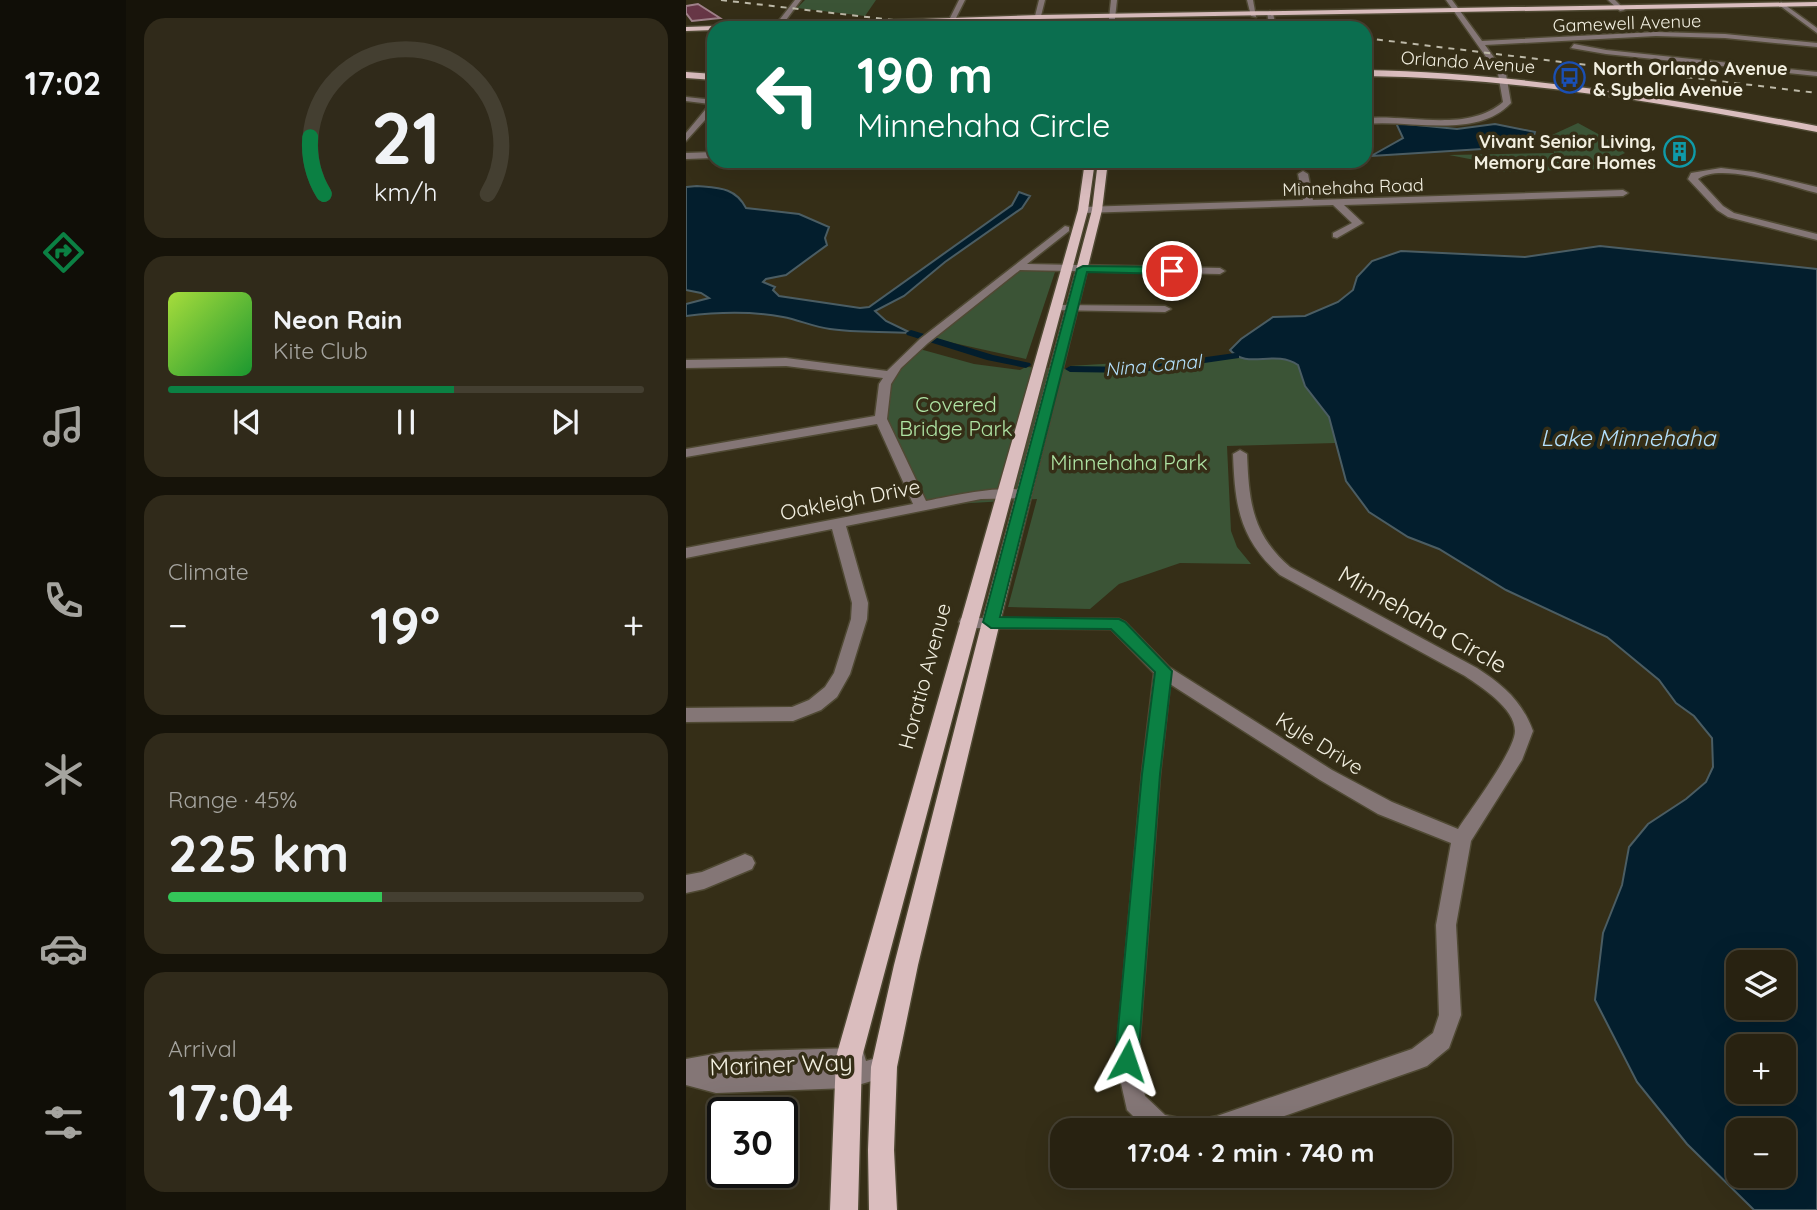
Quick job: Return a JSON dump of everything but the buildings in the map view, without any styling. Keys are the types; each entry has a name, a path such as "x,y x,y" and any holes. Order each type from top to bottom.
{"main road":[{"path":"994,21 1038,18 1817,5"},
{"path":"686,29 707,28"},
{"name":"Orlando Avenue","path":"1372,70 1502,76 1639,90 1817,124"},
{"path":"686,75 707,76"},
{"name":"Orlando Avenue","path":"1502,76 1665,100 1817,129"},
{"path":"686,81 707,82"},
{"name":"Horatio Avenue","path":"844,1210 848,1067 967,622 1068,267 1083,210 1089,168"},
{"path":"883,1210 881,1150 884,1067 909,951 991,622 1083,269 1097,210 1102,168"}],"street":[{"path":"782,21 798,0"},
{"path":"952,21 962,0"},
{"path":"1038,18 1042,0"},
{"path":"1112,21 1114,0"},
{"path":"1250,0 1253,15"},
{"path":"1372,120 1393,117 1451,121 1481,119 1499,111 1507,102 1502,76 1449,0"},
{"path":"1611,0 1621,9"},
{"path":"1783,6 1817,31"},
{"path":"1270,15 1271,21"},
{"name":"Gamewell Avenue","path":"1481,43 1656,34 1725,36 1817,45"},
{"path":"1551,41 1606,52 1817,74"},
{"path":"686,99 707,102"},
{"path":"686,138 707,112"},
{"path":"686,156 707,155"},
{"path":"1817,190 1725,171 1700,172 1694,175 1693,179 1720,208 1731,215 1817,237"},
{"path":"1303,174 1308,204"},
{"name":"Minnehaha Road","path":"1083,210 1623,193"},
{"path":"1336,203 1357,223 1337,235"},
{"path":"921,506 881,419 882,397 890,375 924,341 1065,229"},
{"path":"1018,267 1220,271"},
{"path":"1056,308 1166,309"},
{"path":"686,364 786,362 890,375"},
{"path":"686,453 881,419"},
{"name":"Minnehaha Circle","path":"1240,454 1242,503 1250,529 1266,557 1285,571 1471,672 1497,690 1519,717 1524,732 1516,755 1462,839 1446,925 1450,1015 1441,1040 1419,1058 1246,1118"},
{"name":"Oakleigh Drive","path":"686,553 981,495 1024,494"},
{"path":"686,716 793,714 815,705 831,692 842,674 859,619 860,603 838,523"},
{"path":"967,622 1113,623 1163,671 1151,774 1127,1061 1135,1102 1151,1118"},
{"name":"Kyle Drive","path":"1163,671 1326,775 1385,808 1462,839"},
{"path":"686,884 704,880 745,863"},
{"name":"Mariner Way","path":"686,1072 716,1081 848,1067 884,1067"}],"green space":[{"path":"805,0 876,0 865,16 797,8"},
{"path":"1578,123 1611,141 1625,153 1598,166 1597,169 1496,172 1485,162 1449,155 1554,153 1552,135"},
{"path":"1020,269 1056,269 1026,359 931,338"},
{"name":"Minnehaha Park","path":"916,348 974,364 1020,370 1026,367 1070,369 1069,366 1235,356 1286,359 1301,368 1305,386 1329,417 1336,443 1227,446 1231,531 1237,547 1251,564 1180,563 1119,584 1090,609 1008,607 1037,499 921,506 880,410 885,384"}],"water":[{"path":"1396,123 1457,129 1495,124 1535,132 1531,146 1372,156 1403,138"},
{"path":"697,186 731,192 746,208 799,214 829,227 825,238 827,245 786,275 763,282 775,287 773,290 779,296 860,308 869,307 1012,205 1019,192 1030,196 1022,208 945,262 904,296 875,311 886,321 911,333 824,328 789,318 759,314 686,316 686,304 709,298 686,290 686,187"},
{"name":"Lake Minnehaha","path":"1600,246 1817,269 1817,1210 1754,1210 1732,1188 1796,1188 1796,1118 1726,1118 1726,1182 1687,1144 1637,1082 1595,1000 1603,933 1622,885 1629,847 1648,824 1706,782 1713,767 1712,738 1694,716 1676,703 1659,680 1607,637 1506,590 1439,549 1408,537 1369,512 1346,481 1329,417 1305,386 1298,365 1280,359 1244,359 1230,350 1273,317 1305,316 1338,302 1353,290 1357,277 1372,261 1401,251 1525,257"}],"waterway":[{"name":"Nina Canal","path":"911,333 991,358 1026,365"},
{"name":"Nina Canal","path":"1070,369 1135,370 1235,356"}],"railway":[{"path":"721,0 901,21"},
{"path":"1372,39 1817,93"}],"place":[{"name":"North Orlando Avenue & Sybelia Avenue","path":"1570,78"},
{"name":"Vivant Senior Living, Memory Care Homes","path":"1679,151"}],"route":[{"path":"1127,1061 1151,774 1163,671 1113,623 1091,625 991,622 1083,269 1172,271"}],"park label":[{"name":"Covered Bridge Park","path":"956,416"}]}
